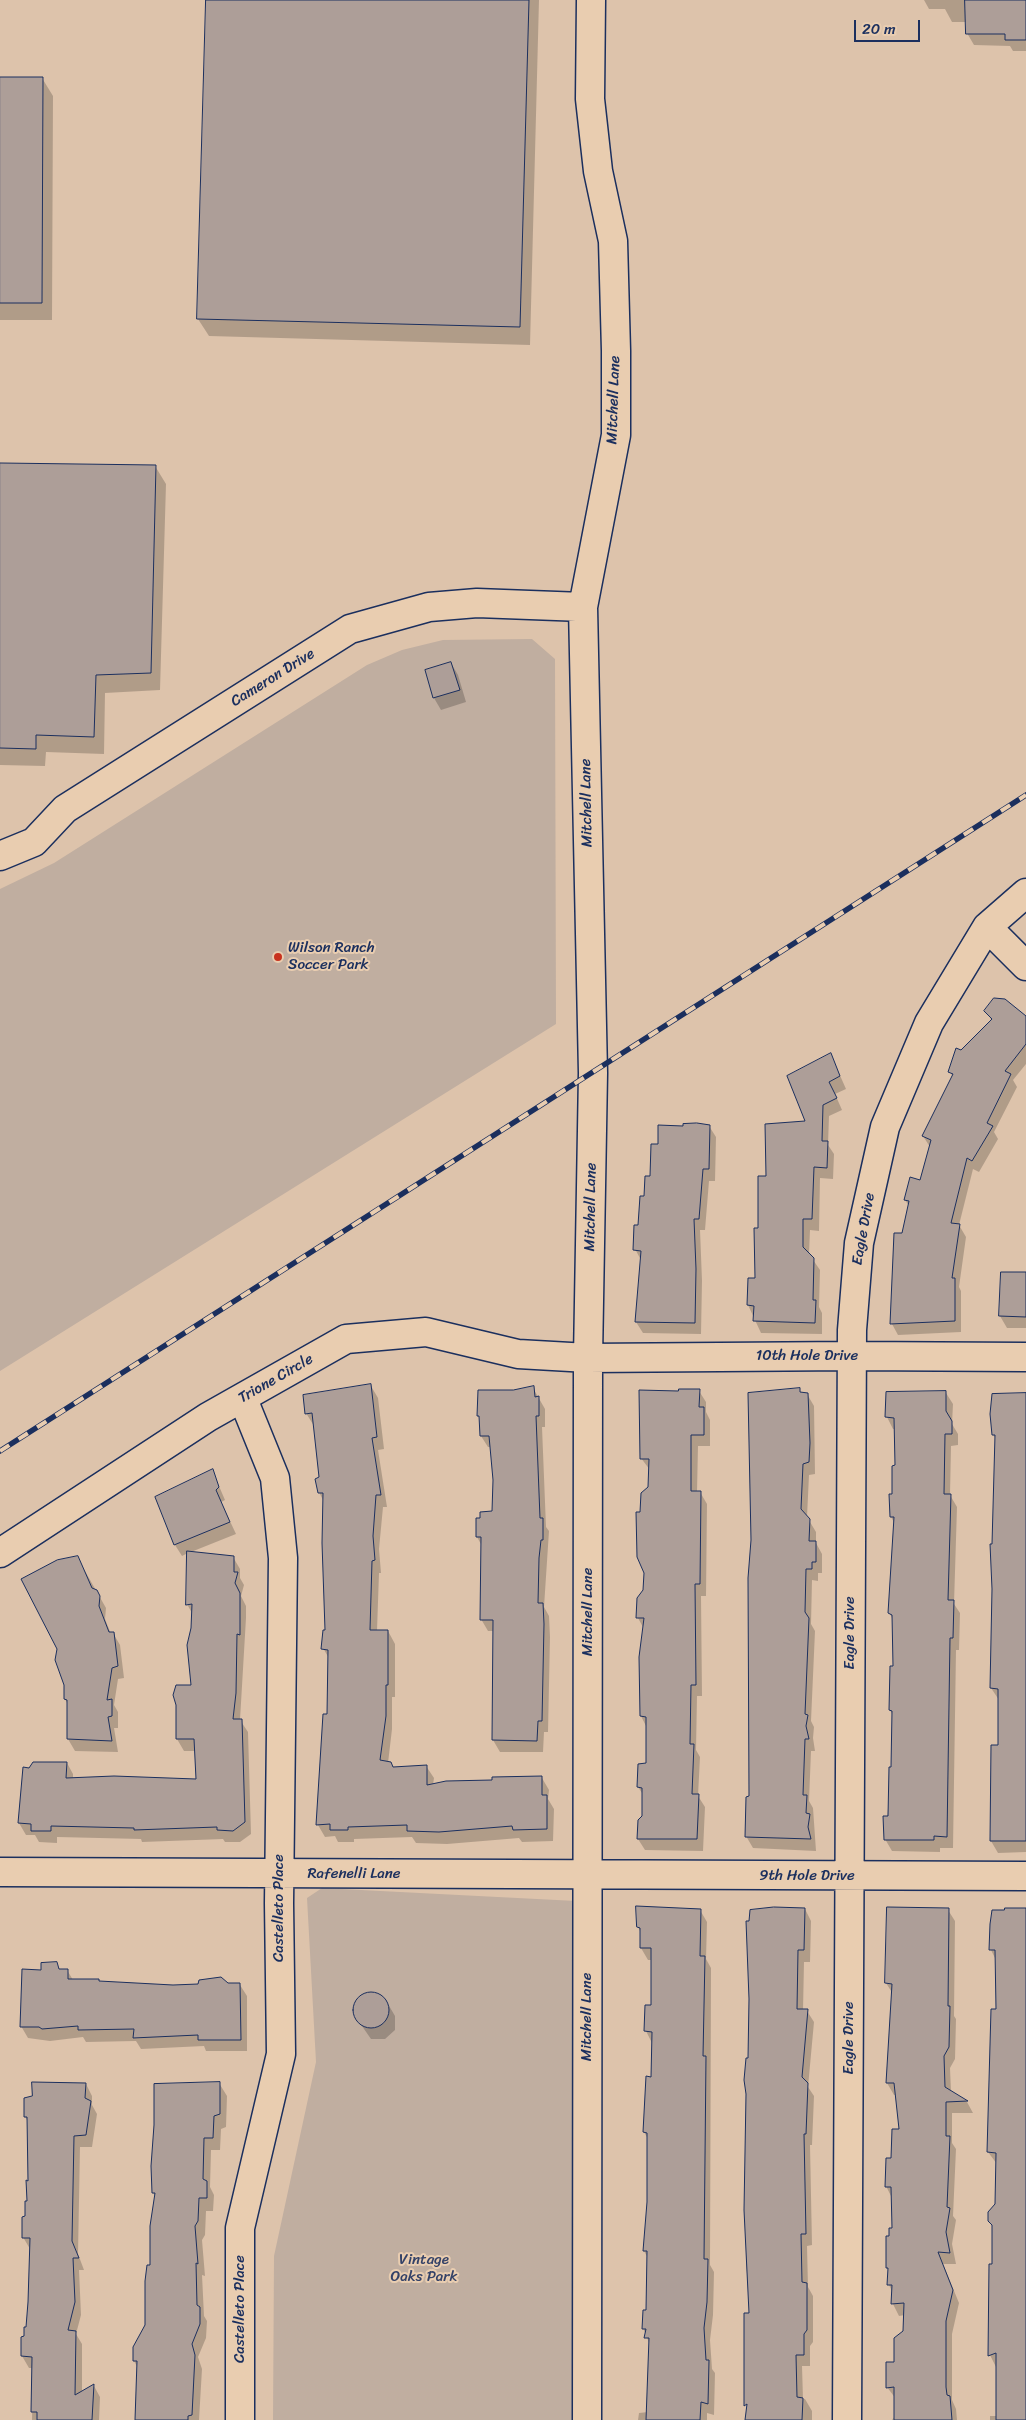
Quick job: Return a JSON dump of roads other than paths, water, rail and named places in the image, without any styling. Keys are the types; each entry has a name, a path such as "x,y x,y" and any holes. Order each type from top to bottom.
{"street":[{"name":"Mitchell Lane","path":"587,2420 588,1358 593,1073 583,607 616,435 613,241 598,171 590,99 591,0"},
{"name":"Cameron Drive","path":"0,856 34,842 65,809 350,629 429,607 476,603 583,607"},
{"name":"Eagle Drive","path":"847,2420 851,1356 859,1243 886,1128 929,1023 987,927 1026,893"},
{"path":"987,927 1026,966"},
{"name":"Trione Circle","path":"0,1553 208,1418 346,1338 426,1332 518,1354 588,1358"},
{"name":"10th Hole Drive","path":"588,1358 1026,1357"},
{"name":"Castelleto Place","path":"240,2420 240,2228 281,2054 279,1874 282,1558 275,1478 242,1399"},
{"name":"Rafenelli Lane","path":"0,1872 588,1875"},
{"name":"9th Hole Drive","path":"588,1875 1026,1876"}],"railway":[{"path":"0,1451 1026,795"}],"place":[{"name":"Wilson Ranch Soccer Park","path":"278,957"}],"park label":[{"name":"Vintage Oaks Park","path":"424,2268"}]}
